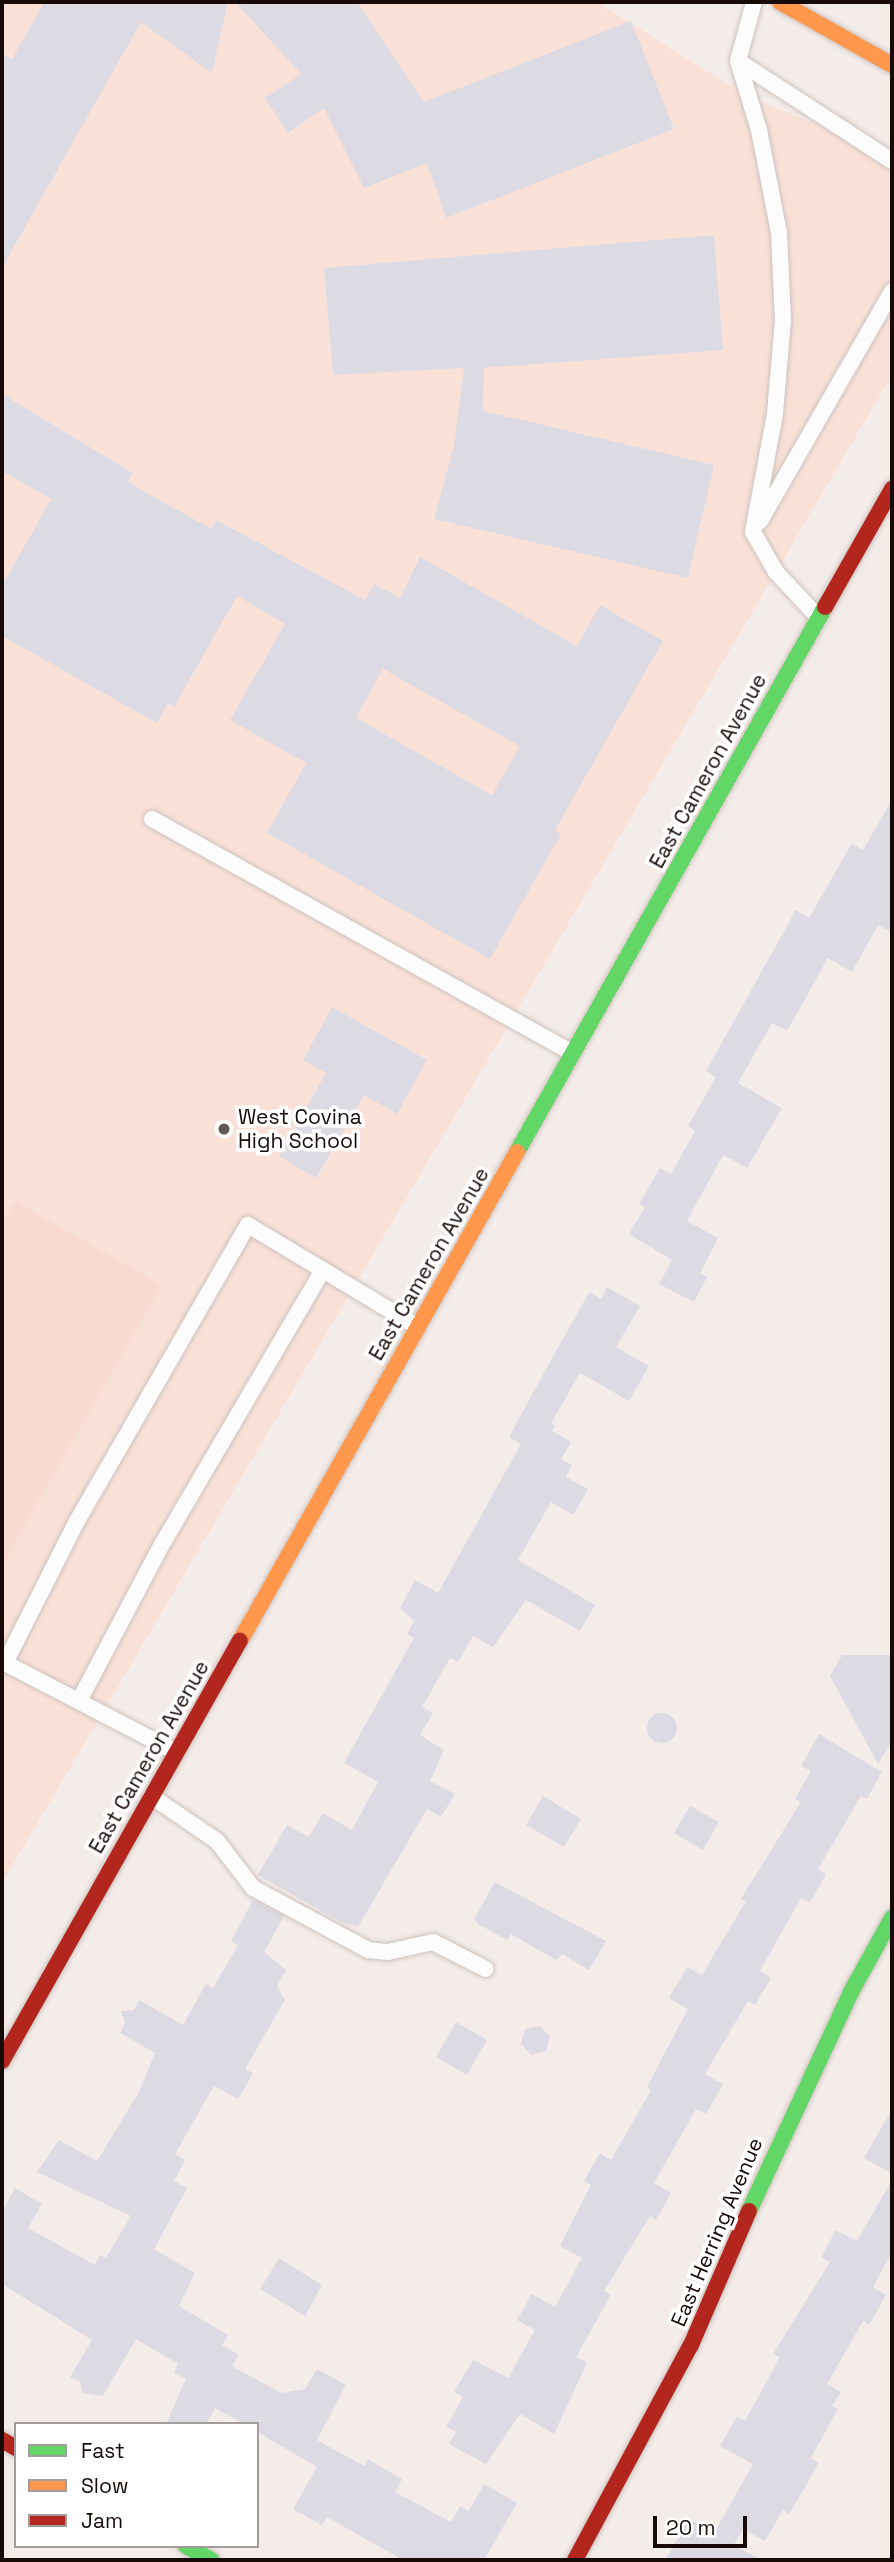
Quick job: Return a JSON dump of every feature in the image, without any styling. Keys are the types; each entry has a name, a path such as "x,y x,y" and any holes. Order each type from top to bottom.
{"main road":[{"path":"780,2 892,65"},
{"name":"East Cameron Avenue","path":"2,2061 892,489"},
{"name":"East Herring Avenue","path":"575,2560 691,2345 781,2137 851,1992 892,1918"},
{"path":"190,2548 211,2560"}],"lane":[{"path":"754,2 738,61 759,130 779,233 783,320 775,414 753,532 776,572 819,618"},
{"path":"738,61 892,161"},
{"path":"753,532 892,291"},
{"path":"152,819 573,1053"},
{"path":"176,1752 5,1663 77,1521 248,1225 418,1326"},
{"path":"79,1701 161,1546 323,1270"},
{"path":"151,1796 218,1841 253,1888 368,1950 388,1952 433,1942 486,1969"}],"shaded area":[{"name":"West Covina High School","path":"2,2 597,2 745,95 892,155 892,375 2,1883"},
{"path":"15,1201 162,1285 2,1565 2,1224"}],"building":[{"path":"44,2 228,2 212,73 141,22 2,268 2,53 12,59"},
{"path":"235,2 357,2 424,102 631,21 674,129 446,218 427,163 364,188 324,108 288,133 265,98 301,74"},
{"path":"714,235 723,350 484,368 483,411 714,465 688,578 434,519 454,446 464,368 333,375 324,268"},
{"path":"2,394 133,473 128,481 150,495 212,529 216,520 365,600 374,584 400,598 420,557 577,646 600,605 663,641 555,830 561,834 490,959 267,833 306,763 230,720 285,624 237,596 174,707 168,703 157,723 2,636 2,586 51,499 2,471","holes":["383,669 520,746 492,795 356,718"]},
{"path":"892,800 892,933 878,925 852,972 828,958 787,1031 772,1023 738,1083 782,1108 747,1168 723,1155 687,1221 718,1238 700,1273 707,1277 694,1302 659,1284 672,1260 629,1234 645,1207 639,1204 660,1168 671,1174 695,1131 688,1126 716,1077 706,1071 796,910 809,918 852,843 863,850"},
{"path":"332,1007 427,1060 397,1114 364,1095 316,1178 279,1156 326,1073 303,1060"},
{"path":"607,1287 640,1306 616,1347 649,1366 629,1401 580,1373 551,1423 555,1426 552,1431 571,1442 561,1459 572,1465 566,1477 588,1489 573,1515 551,1502 518,1560 595,1605 580,1631 526,1600 493,1647 473,1636 458,1662 450,1658 422,1707 433,1713 420,1735 444,1750 430,1781 455,1794 441,1817 427,1809 358,1927 339,1921 258,1875 287,1825 309,1837 323,1813 352,1830 378,1782 344,1763 414,1638 407,1634 414,1621 400,1608 415,1580 438,1593 521,1444 509,1437 535,1389 587,1296 590,1292 601,1299"},
{"path":"842,1655 892,1655 892,1741 878,1764 830,1676"},
{"path":"662,1713 668,1714 676,1722 676,1734 668,1742 662,1743 656,1742 648,1734 647,1728 648,1722 656,1714"},
{"path":"819,1734 882,1772 867,1799 861,1796 818,1869 826,1874 810,1903 801,1898 760,1971 771,1978 755,2005 748,2001 705,2074 723,2084 706,2114 696,2109 654,2183 671,2193 656,2220 650,2216 604,2291 611,2295 576,2357 587,2363 554,2434 520,2414 486,2464 449,2444 456,2432 446,2427 463,2397 454,2392 473,2360 508,2378 535,2330 517,2320 532,2294 555,2307 582,2258 560,2246 591,2185 584,2181 600,2153 611,2160 651,2090 647,2087 688,2009 669,1998 687,1967 702,1975 746,1901 741,1899 801,1802 795,1799 811,1771 801,1766"},
{"path":"543,1796 581,1819 564,1847 526,1825"},
{"path":"690,1806 719,1822 703,1850 674,1833"},
{"path":"495,1882 606,1941 589,1970 562,1954 556,1960 511,1934 507,1940 478,1924 474,1919"},
{"path":"253,1900 284,1916 264,1952 286,1970 277,1986 285,2000 245,2069 253,2073 238,2099 214,2086 175,2154 185,2160 174,2181 187,2188 154,2249 195,2273 179,2306 228,2335 222,2345 239,2355 232,2366 281,2393 305,2389 317,2369 346,2385 317,2440 364,2466 368,2459 402,2479 395,2492 451,2522 460,2506 469,2511 484,2484 517,2503 484,2560 403,2560 327,2517 322,2525 293,2509 317,2467 259,2432 259,2422 240,2422 215,2408 207,2422 167,2422 186,2379 174,2372 178,2364 136,2339 103,2396 82,2393 80,2382 70,2377 92,2340 2,2284 2,2212 15,2188 42,2204 28,2228 95,2265 100,2255 106,2258 131,2216 37,2172 59,2140 97,2161 139,2092 155,2053 120,2033 125,2023 121,2011 134,2010 139,2000 183,2025 206,1984 213,1988 238,1945 231,1941"},
{"path":"456,2022 487,2040 467,2075 436,2057"},
{"path":"540,2026 550,2037 546,2051 531,2055 521,2044 525,2029"},
{"path":"892,2109 892,2174 864,2158"},
{"path":"892,2180 892,2252 873,2287 886,2295 869,2325 863,2321 827,2384 841,2392 832,2406 838,2409 811,2458 819,2463 789,2514 783,2510 765,2541 743,2529 734,2545 762,2560 665,2560 689,2519 714,2533 753,2464 720,2446 737,2416 745,2421 780,2357 773,2354 830,2262 821,2257 836,2230 857,2241"},
{"path":"279,2258 322,2285 305,2316 260,2289"}],"traffic: fast":[{"path":"517,1152 825,607"},
{"path":"749,2211 851,1992 892,1918"},
{"path":"190,2548 211,2560"}],"traffic: slow":[{"path":"780,2 892,65"},
{"path":"240,1641 517,1152"}],"traffic: jam":[{"path":"825,607 892,489"},
{"path":"2,2061 240,1641"},
{"path":"575,2560 691,2345 749,2211"},
{"path":"2,2440 14,2447"}],"place":[{"name":"West Covina High School","path":"224,1129"}]}
